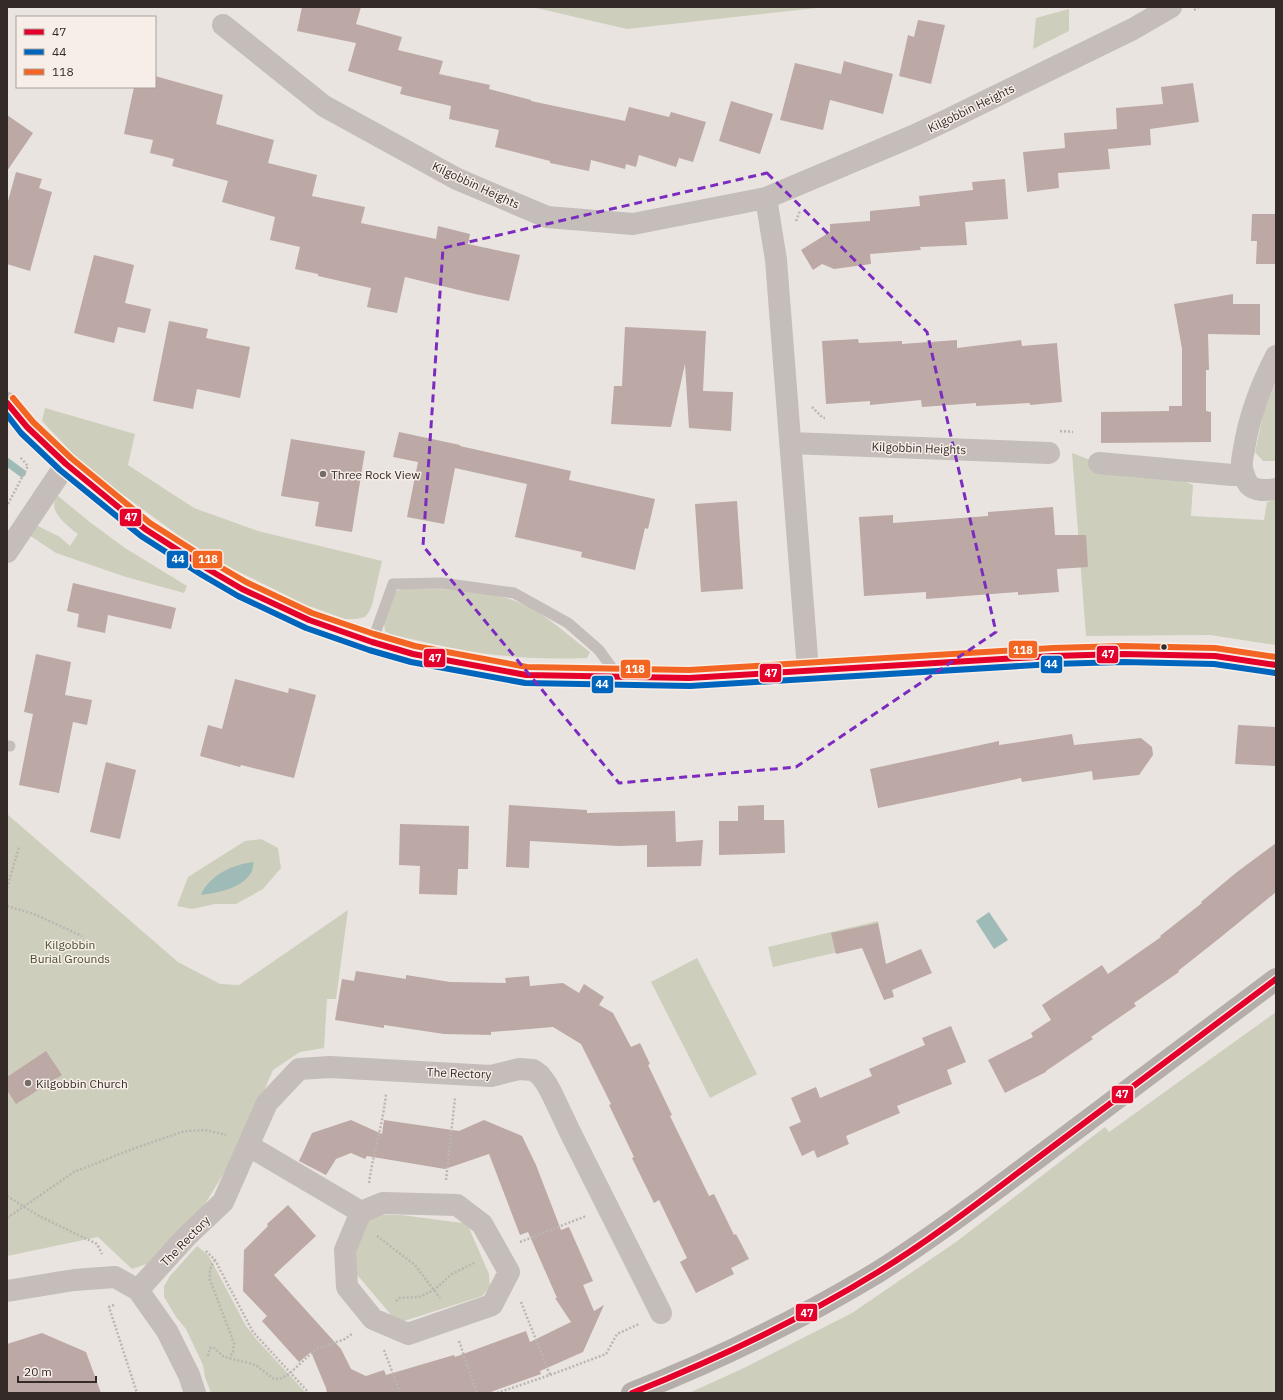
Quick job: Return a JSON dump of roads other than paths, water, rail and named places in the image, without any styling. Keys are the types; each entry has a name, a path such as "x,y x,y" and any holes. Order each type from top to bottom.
{"main road":[{"path":"632,1393 774,1329 827,1301 885,1267 938,1232 983,1199 1276,979"}],"street":[{"name":"Kilgobbin Heights","path":"223,25 324,106 458,179 548,217 633,224 766,198 945,121 1134,29 1171,7"},
{"path":"766,198 776,260 808,670"},
{"path":"1276,356 1262,386 1248,429 1242,462 1244,475 1250,486 1262,490 1276,489"},
{"path":"7,403 27,427 66,464 144,529 236,585 310,620 372,642 413,654 526,675 620,678 690,678 1054,656 1123,654 1215,656 1276,665"},
{"name":"Kilgobbin Heights","path":"790,443 1048,453"},
{"path":"1099,463 1244,475"},
{"path":"7,552 66,464"},
{"name":"The Rectory","path":"139,1292 187,1236 223,1202 267,1103 300,1069 330,1067 491,1076 523,1069 533,1070 540,1075 546,1083 661,1313"},
{"path":"249,1146 361,1215"},
{"path":"383,1203 457,1205 482,1224 509,1272 492,1305 408,1334 382,1323 348,1287 345,1250 361,1215 383,1203"},
{"path":"7,1291 74,1280 115,1277 139,1292 168,1331 189,1375 195,1393"}],"lane":[{"path":"372,642 393,584 442,583 501,591 514,593 568,623 598,650 620,678"}],"water":[{"path":"254,862 252,871 248,877 237,886 215,893 201,895 216,876 238,865"},
{"path":"989,912 1008,940 994,949 976,921"}],"waterway":[{"path":"7,462 22,473"}],"place":[{"name":"Three Rock View","path":"323,474"},
{"name":"Kilgobbin Church","path":"28,1083"}],"park label":[{"name":"Kilgobbin Burial Grounds","path":"70,951"}]}
